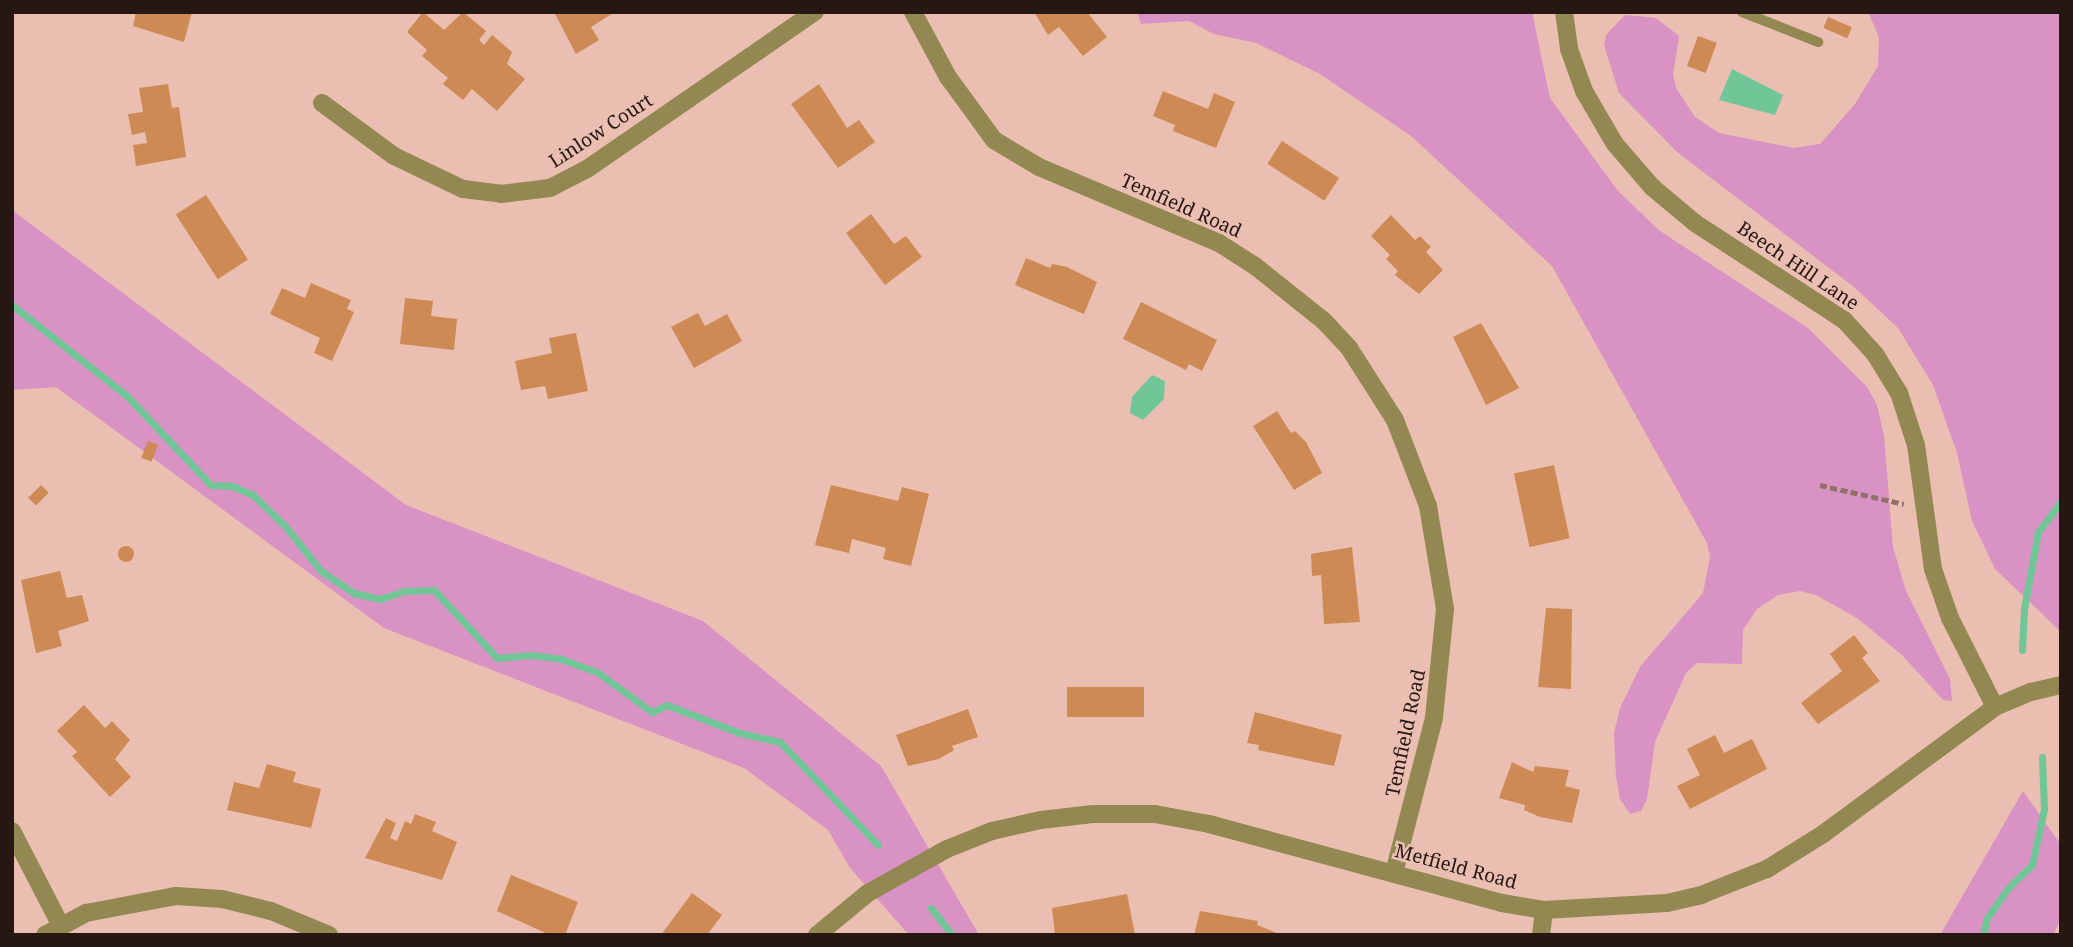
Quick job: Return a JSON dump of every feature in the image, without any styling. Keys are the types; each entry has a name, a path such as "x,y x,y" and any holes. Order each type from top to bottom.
{"street":[{"name":"Linlow Court","path":"322,103 394,156 463,189 501,194 550,188 587,169 815,12"},
{"name":"Temfield Road","path":"913,12 948,77 994,139 1039,167 1219,243 1255,266 1324,321 1349,348 1395,420 1428,506 1445,609 1434,718 1394,873"},
{"name":"Beech Hill Lane","path":"1564,12 1569,49 1584,91 1615,144 1651,187 1695,223 1844,320 1875,354 1899,393 1916,445 1933,569 1950,618 1995,707"},
{"name":"Metfield Road","path":"817,935 868,893 910,868 992,831 1041,820 1156,814 1544,910 1629,908 1701,895 1732,885 1823,834 1995,707 2031,692 2061,685"},
{"path":"12,831 52,929 117,904 176,896 222,900 271,911 329,935"},
{"path":"1541,935 1544,910"}],"lane":[{"path":"1742,12 1818,42"}],"path":[{"path":"1820,485 1898,503"}],"shaded area":[{"path":"1137,12 1532,12 1550,98 1618,191 1660,231 1808,328 1867,387 1877,405 1884,436 1893,547 1906,591 1950,679 1952,701 1943,700 1902,655 1857,618 1816,595 1800,591 1778,595 1757,609 1743,630 1742,664 1697,663 1686,673 1655,742 1647,799 1641,811 1630,814 1620,799 1616,777 1614,733 1620,708 1640,667 1703,593 1710,557 1707,543 1552,266 1411,136 1320,74 1256,43 1214,34 1189,21 1141,24"},
{"path":"1868,12 2061,12 2061,632 1995,569 1972,521 1957,453 1933,385 1898,328 1854,287 1677,152 1619,93 1604,45 1606,35 1625,15 1656,18 1679,36 1673,74 1676,88 1695,117 1719,133 1794,148 1820,144 1855,104 1878,66 1879,37"},
{"path":"1732,69 1783,95 1775,115 1719,100"},
{"path":"12,210 406,505 703,621 881,766 979,935 909,935 850,868 828,830 744,768 384,628 56,387 12,390"},
{"path":"1152,375 1165,381 1164,399 1143,420 1130,413 1132,397"},
{"path":"2023,791 2061,845 2061,919 2053,935 1940,935"}],"building":[{"path":"136,12 192,12 184,42 133,26"},
{"path":"423,12 444,30 463,12 486,31 479,40 484,45 492,35 512,52 507,64 525,79 497,111 472,89 463,100 443,84 448,78 422,56 427,50 407,32"},
{"path":"554,12 615,12 591,27 599,40 576,54"},
{"path":"1034,12 1087,12 1107,37 1083,56 1059,27 1048,35"},
{"path":"1828,17 1852,27 1847,38 1823,28"},
{"path":"1698,36 1717,43 1706,73 1687,66"},
{"path":"168,84 172,108 179,107 186,157 136,166 133,145 147,143 145,132 132,135 128,114 143,112 139,88"},
{"path":"819,84 847,128 859,120 875,142 838,168 791,104"},
{"path":"1163,91 1208,109 1214,93 1235,102 1216,148 1173,131 1175,125 1153,116"},
{"path":"1282,141 1339,178 1324,201 1267,164"},
{"path":"206,195 248,260 218,279 176,215"},
{"path":"871,214 894,244 906,236 922,257 885,285 846,233"},
{"path":"1391,215 1415,240 1420,236 1431,247 1426,252 1443,270 1419,294 1395,275 1398,271 1386,259 1390,255 1371,236"},
{"path":"1026,258 1050,268 1052,264 1067,267 1097,282 1084,314 1015,285"},
{"path":"311,283 351,300 347,309 354,312 332,361 314,353 320,338 270,314 282,288 305,298"},
{"path":"405,298 433,301 431,316 457,319 454,350 400,344"},
{"path":"1141,302 1217,340 1202,371 1189,364 1186,370 1123,339"},
{"path":"698,313 705,326 727,314 742,341 694,368 671,327"},
{"path":"1481,323 1519,388 1486,405 1453,337"},
{"path":"576,333 588,391 548,399 545,386 521,390 515,361 552,353 549,338"},
{"path":"1277,411 1291,433 1295,431 1306,442 1322,473 1294,490 1253,426"},
{"path":"148,441 158,445 151,462 141,458"},
{"path":"1554,465 1570,538 1529,547 1514,474"},
{"path":"41,485 49,493 36,506 28,498"},
{"path":"831,485 898,501 902,487 929,494 911,566 883,559 886,548 852,539 849,553 815,545"},
{"path":"123,546 129,546 134,554 132,560 123,562 118,557 118,551"},
{"path":"1352,547 1360,622 1324,624 1321,575 1312,576 1311,554"},
{"path":"60,571 67,598 82,595 89,621 58,631 62,646 36,653 21,580"},
{"path":"1546,608 1572,609 1571,689 1538,687"},
{"path":"1854,635 1868,653 1862,658 1880,681 1818,724 1801,703 1842,671 1830,654"},
{"path":"1067,687 1144,687 1144,717 1067,717"},
{"path":"84,705 105,728 112,721 130,740 115,759 131,777 110,797 72,756 77,752 57,731"},
{"path":"968,709 978,737 952,746 954,750 939,759 908,766 896,735"},
{"path":"1255,712 1342,735 1334,766 1258,750 1259,745 1247,743"},
{"path":"1715,735 1724,753 1752,739 1767,769 1690,809 1677,786 1700,775 1687,749"},
{"path":"1512,762 1533,772 1535,766 1569,770 1565,786 1580,790 1572,823 1540,817 1524,810 1525,805 1499,798"},
{"path":"267,764 296,772 293,782 321,789 311,828 227,810 234,782 259,788"},
{"path":"415,814 436,822 432,831 457,842 442,880 365,858 386,818 396,823 390,838 397,841 405,821 411,824"},
{"path":"511,875 578,902 565,935 550,935 497,911"},
{"path":"692,893 722,915 707,935 661,935"},
{"path":"1127,894 1135,935 1055,935 1052,908"},
{"path":"1200,911 1258,921 1257,925 1282,935 1194,935"}],"waterway":[{"path":"12,305 127,396 211,485 232,486 253,495 286,527 321,571 354,593 380,599 404,591 434,590 497,658 530,655 561,659 597,672 652,712 667,705 740,733 780,742 878,845"},
{"path":"2022,650 2024,609 2038,532 2061,502"},
{"path":"1983,935 1987,918 2008,888 2032,865 2044,809 2042,757"},
{"path":"931,908 952,935"}]}
